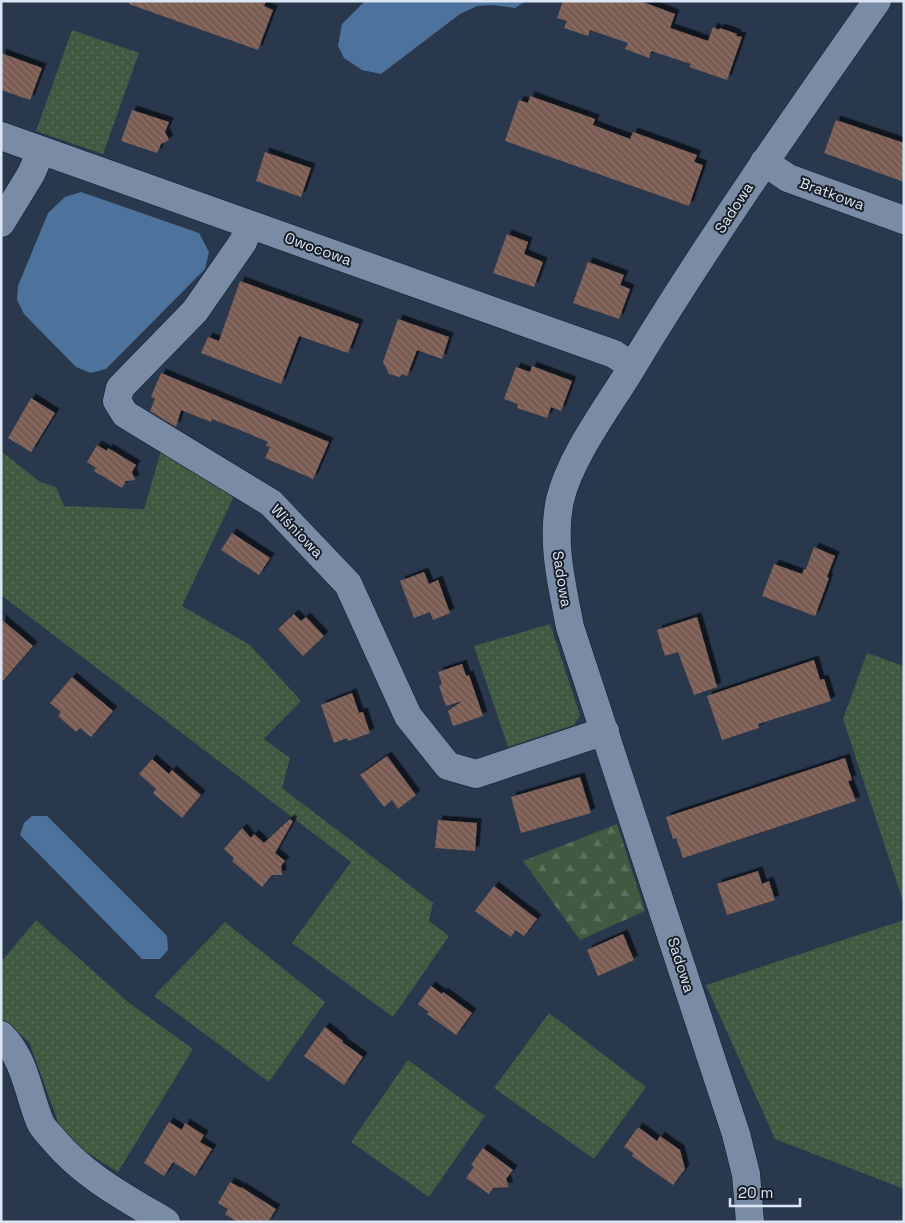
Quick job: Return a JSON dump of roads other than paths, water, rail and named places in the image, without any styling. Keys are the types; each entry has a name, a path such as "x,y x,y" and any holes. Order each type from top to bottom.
{"street":[{"name":"Sadowa","path":"750,1222 746,1174 736,1134 570,627 560,577 557,548 557,517 570,472 632,366 764,162 877,1"},
{"name":"Owocowa","path":"1,136 614,354 632,366"},
{"path":"1,222 32,174 41,151"},
{"name":"Bratkowa","path":"764,162 788,178 904,220"},
{"name":"Wiśniowa","path":"250,225 243,242 195,311 120,388 117,401 125,414 271,503 348,584 408,716 448,766 476,774 605,732"},
{"path":"1,1035 8,1041 20,1062 41,1124 68,1156 105,1186 166,1222"}],"water":[{"path":"365,1 526,1 515,8 493,5 477,6 460,14 381,74 362,70 344,58 338,46 342,24"},
{"path":"81,192 199,233 209,252 205,269 106,369 91,373 76,367 24,314 17,300 18,286 48,213 65,197"},
{"path":"32,816 47,816 167,936 168,950 160,959 142,959 20,835 24,823"}]}
